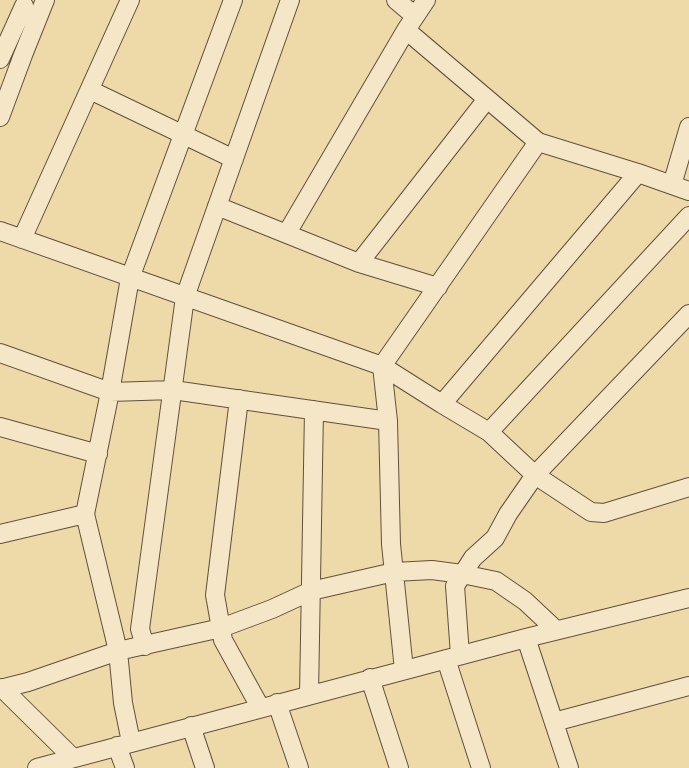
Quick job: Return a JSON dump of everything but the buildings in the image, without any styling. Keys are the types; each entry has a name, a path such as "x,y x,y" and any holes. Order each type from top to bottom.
{"street":[{"path":"22,239 130,0"},
{"path":"125,768 123,703 118,651 85,514 110,392 130,278 233,0"},
{"path":"145,646 140,629 185,297 290,0"},
{"path":"396,0 411,23 488,99 538,142 638,173 689,191"},
{"path":"287,233 426,0"},
{"path":"0,59 31,4"},
{"path":"0,117 23,55 31,4"},
{"path":"90,90 234,159"},
{"path":"359,263 488,99"},
{"path":"672,185 689,127"},
{"path":"404,670 391,544 388,421 382,366 538,142"},
{"path":"442,404 638,173"},
{"path":"217,206 359,263 438,287"},
{"path":"489,432 689,216"},
{"path":"0,231 382,366 489,432 535,475 591,512 604,513 689,487"},
{"path":"481,768 453,657 455,586 473,558 495,538 508,514 535,475 689,314"},
{"path":"0,353 110,392 173,390 388,421"},
{"path":"239,399 215,595 223,640 268,705 299,768"},
{"path":"309,695 314,410"},
{"path":"0,427 98,454"},
{"path":"0,534 85,514"},
{"path":"1,689 28,682 118,651 221,628 272,609 311,591 394,572 432,570 496,581 525,601 556,630"},
{"path":"37,768 370,678 556,630 689,598"},
{"path":"526,638 569,768"},
{"path":"370,678 399,768"},
{"path":"554,722 689,686"},
{"path":"1,689 73,758"},
{"path":"190,726 205,768"}]}
